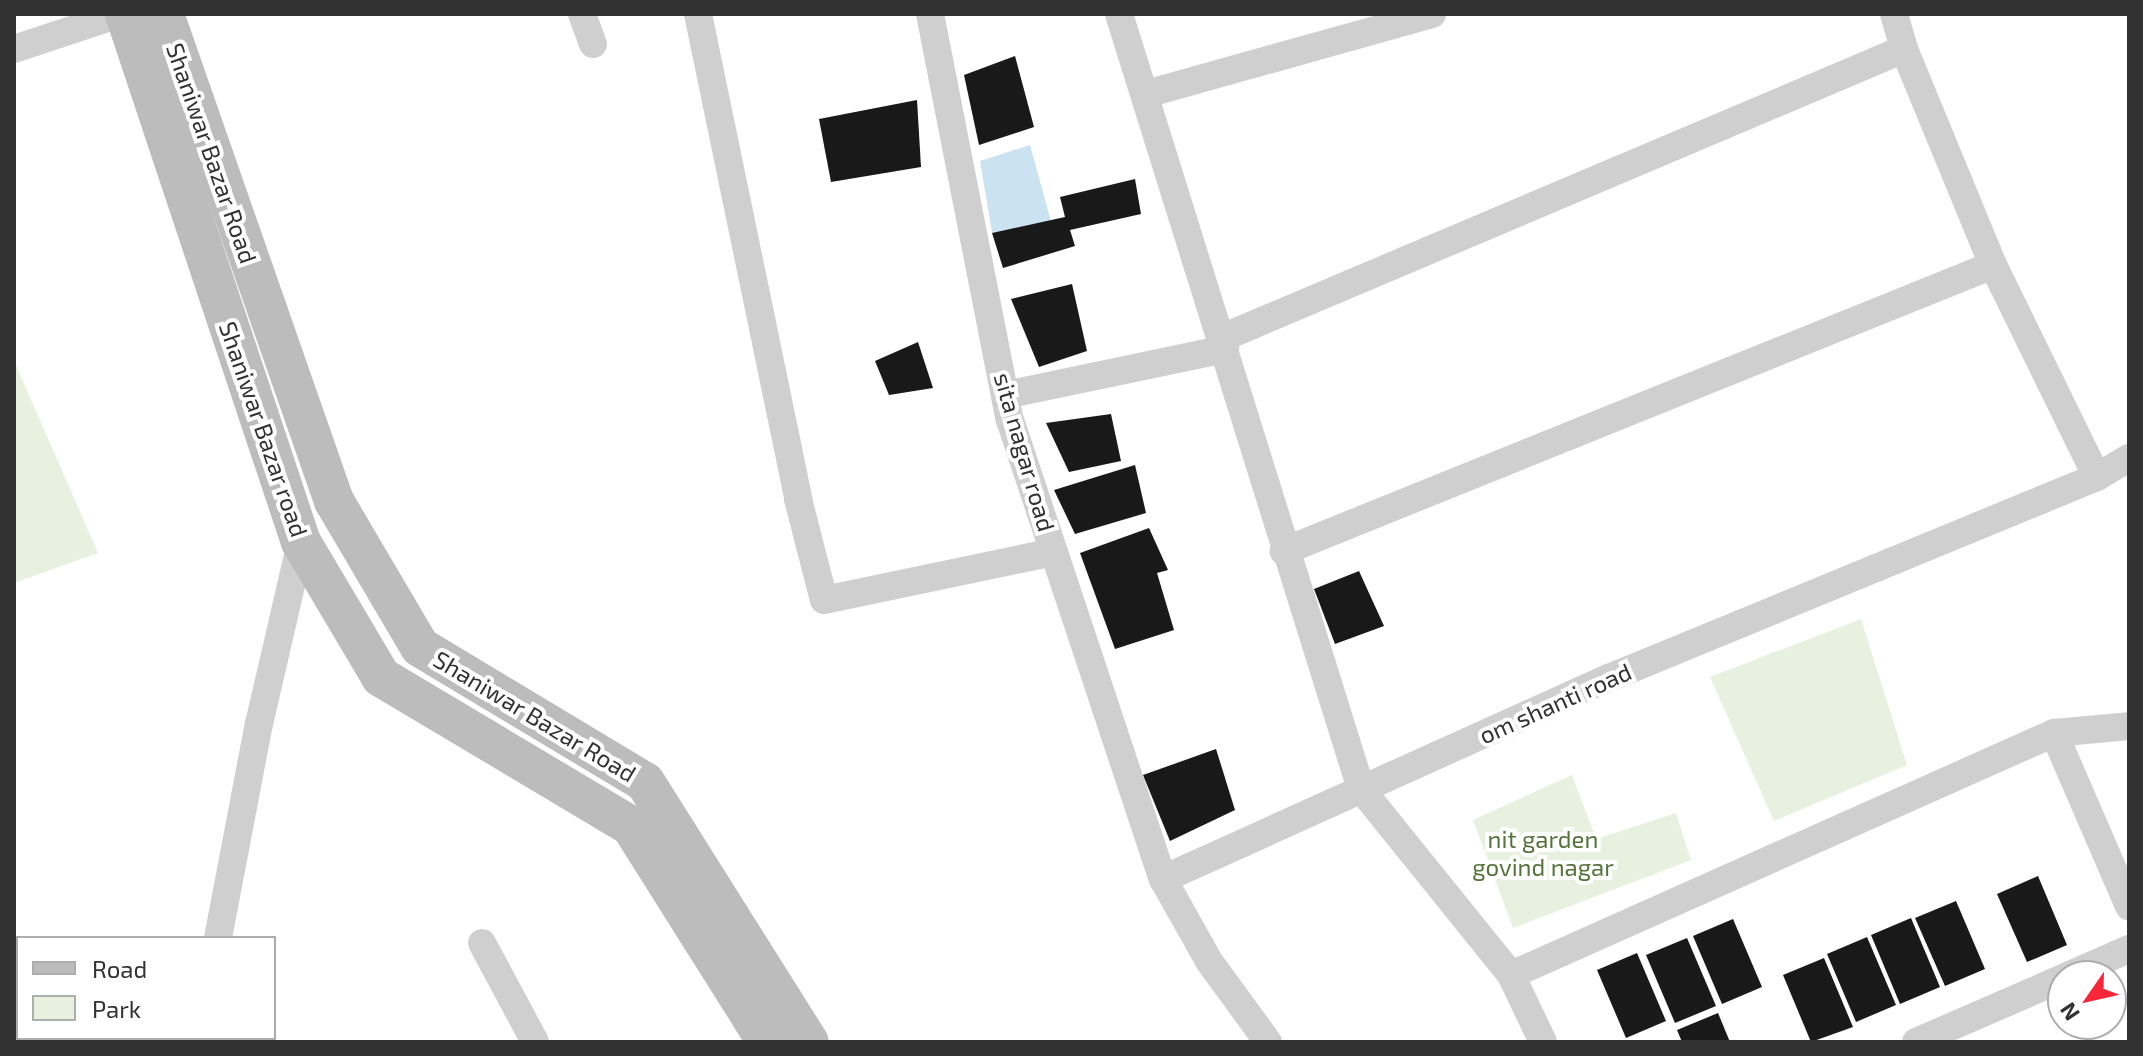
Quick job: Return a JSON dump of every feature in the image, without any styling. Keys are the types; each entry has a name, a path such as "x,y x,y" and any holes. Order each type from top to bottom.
{"main road":[{"name":"Shaniwar Bazar road","path":"122,14 301,542 381,677 631,826 767,1042"},
{"name":"Shaniwar Bazar Road","path":"164,14 334,501 420,647 645,782 809,1042"}],"street":[{"path":"14,49 122,14"},
{"path":"582,14 593,44"},
{"path":"698,14 795,483 824,600 1054,552"},
{"name":"sita nagar road","path":"930,14 1005,395 1163,879"},
{"path":"1119,14 1224,344 1284,551 1361,789 1511,975 1543,1042"},
{"path":"1146,94 1432,14"},
{"path":"1894,14 1904,49 1993,265 2097,477"},
{"path":"1005,395 1224,344 1904,49"},
{"path":"1284,551 1993,265"},
{"name":"om shanti road","path":"1163,879 1609,678 2097,477 2129,458"},
{"path":"218,936 259,724 301,542"},
{"path":"1511,975 2054,733 2129,726"},
{"path":"2054,733 2129,906"},
{"path":"1163,879 1209,961 1268,1042"},
{"path":"482,943 535,1042"},
{"path":"2104,960 2129,949"},
{"path":"1916,1042 2047,985"}],"green space":[{"path":"14,361 98,553 14,583"},
{"path":"1861,619 1907,765 1774,821 1710,677"},
{"name":"nit garden govind nagar","path":"1572,775 1596,839 1676,813 1691,860 1513,928 1473,820"}],"water":[{"path":"1030,145 1054,232 992,233 980,161"}],"building":[{"path":"1015,56 1034,127 979,145 964,75"},
{"path":"917,100 921,167 831,182 819,119"},
{"path":"1135,179 1141,214 1070,230 1075,246 1003,268 992,233 1065,217 1060,197"},
{"path":"1072,284 1087,351 1039,367 1011,299"},
{"path":"918,342 933,388 889,395 875,361"},
{"path":"1111,414 1121,461 1069,472 1046,423"},
{"path":"1135,465 1146,513 1075,534 1054,490"},
{"path":"1149,528 1168,570 1157,573 1174,630 1115,649 1080,553"},
{"path":"1359,571 1384,626 1335,644 1314,589"},
{"path":"1216,749 1235,810 1170,841 1143,775"},
{"path":"2038,876 2067,945 2027,962 1997,894"},
{"path":"1956,901 1985,969 1945,986 1915,918"},
{"path":"1911,918 1940,987 1900,1004 1871,935"},
{"path":"1733,919 1762,987 1722,1004 1693,936"},
{"path":"1867,937 1896,1005 1856,1022 1827,954"},
{"path":"1687,938 1716,1006 1675,1023 1646,955"},
{"path":"1637,953 1666,1021 1626,1038 1597,970"},
{"path":"1824,958 1853,1027 1811,1042 1783,975"},
{"path":"1718,1013 1730,1042 1682,1042 1677,1030"}]}
